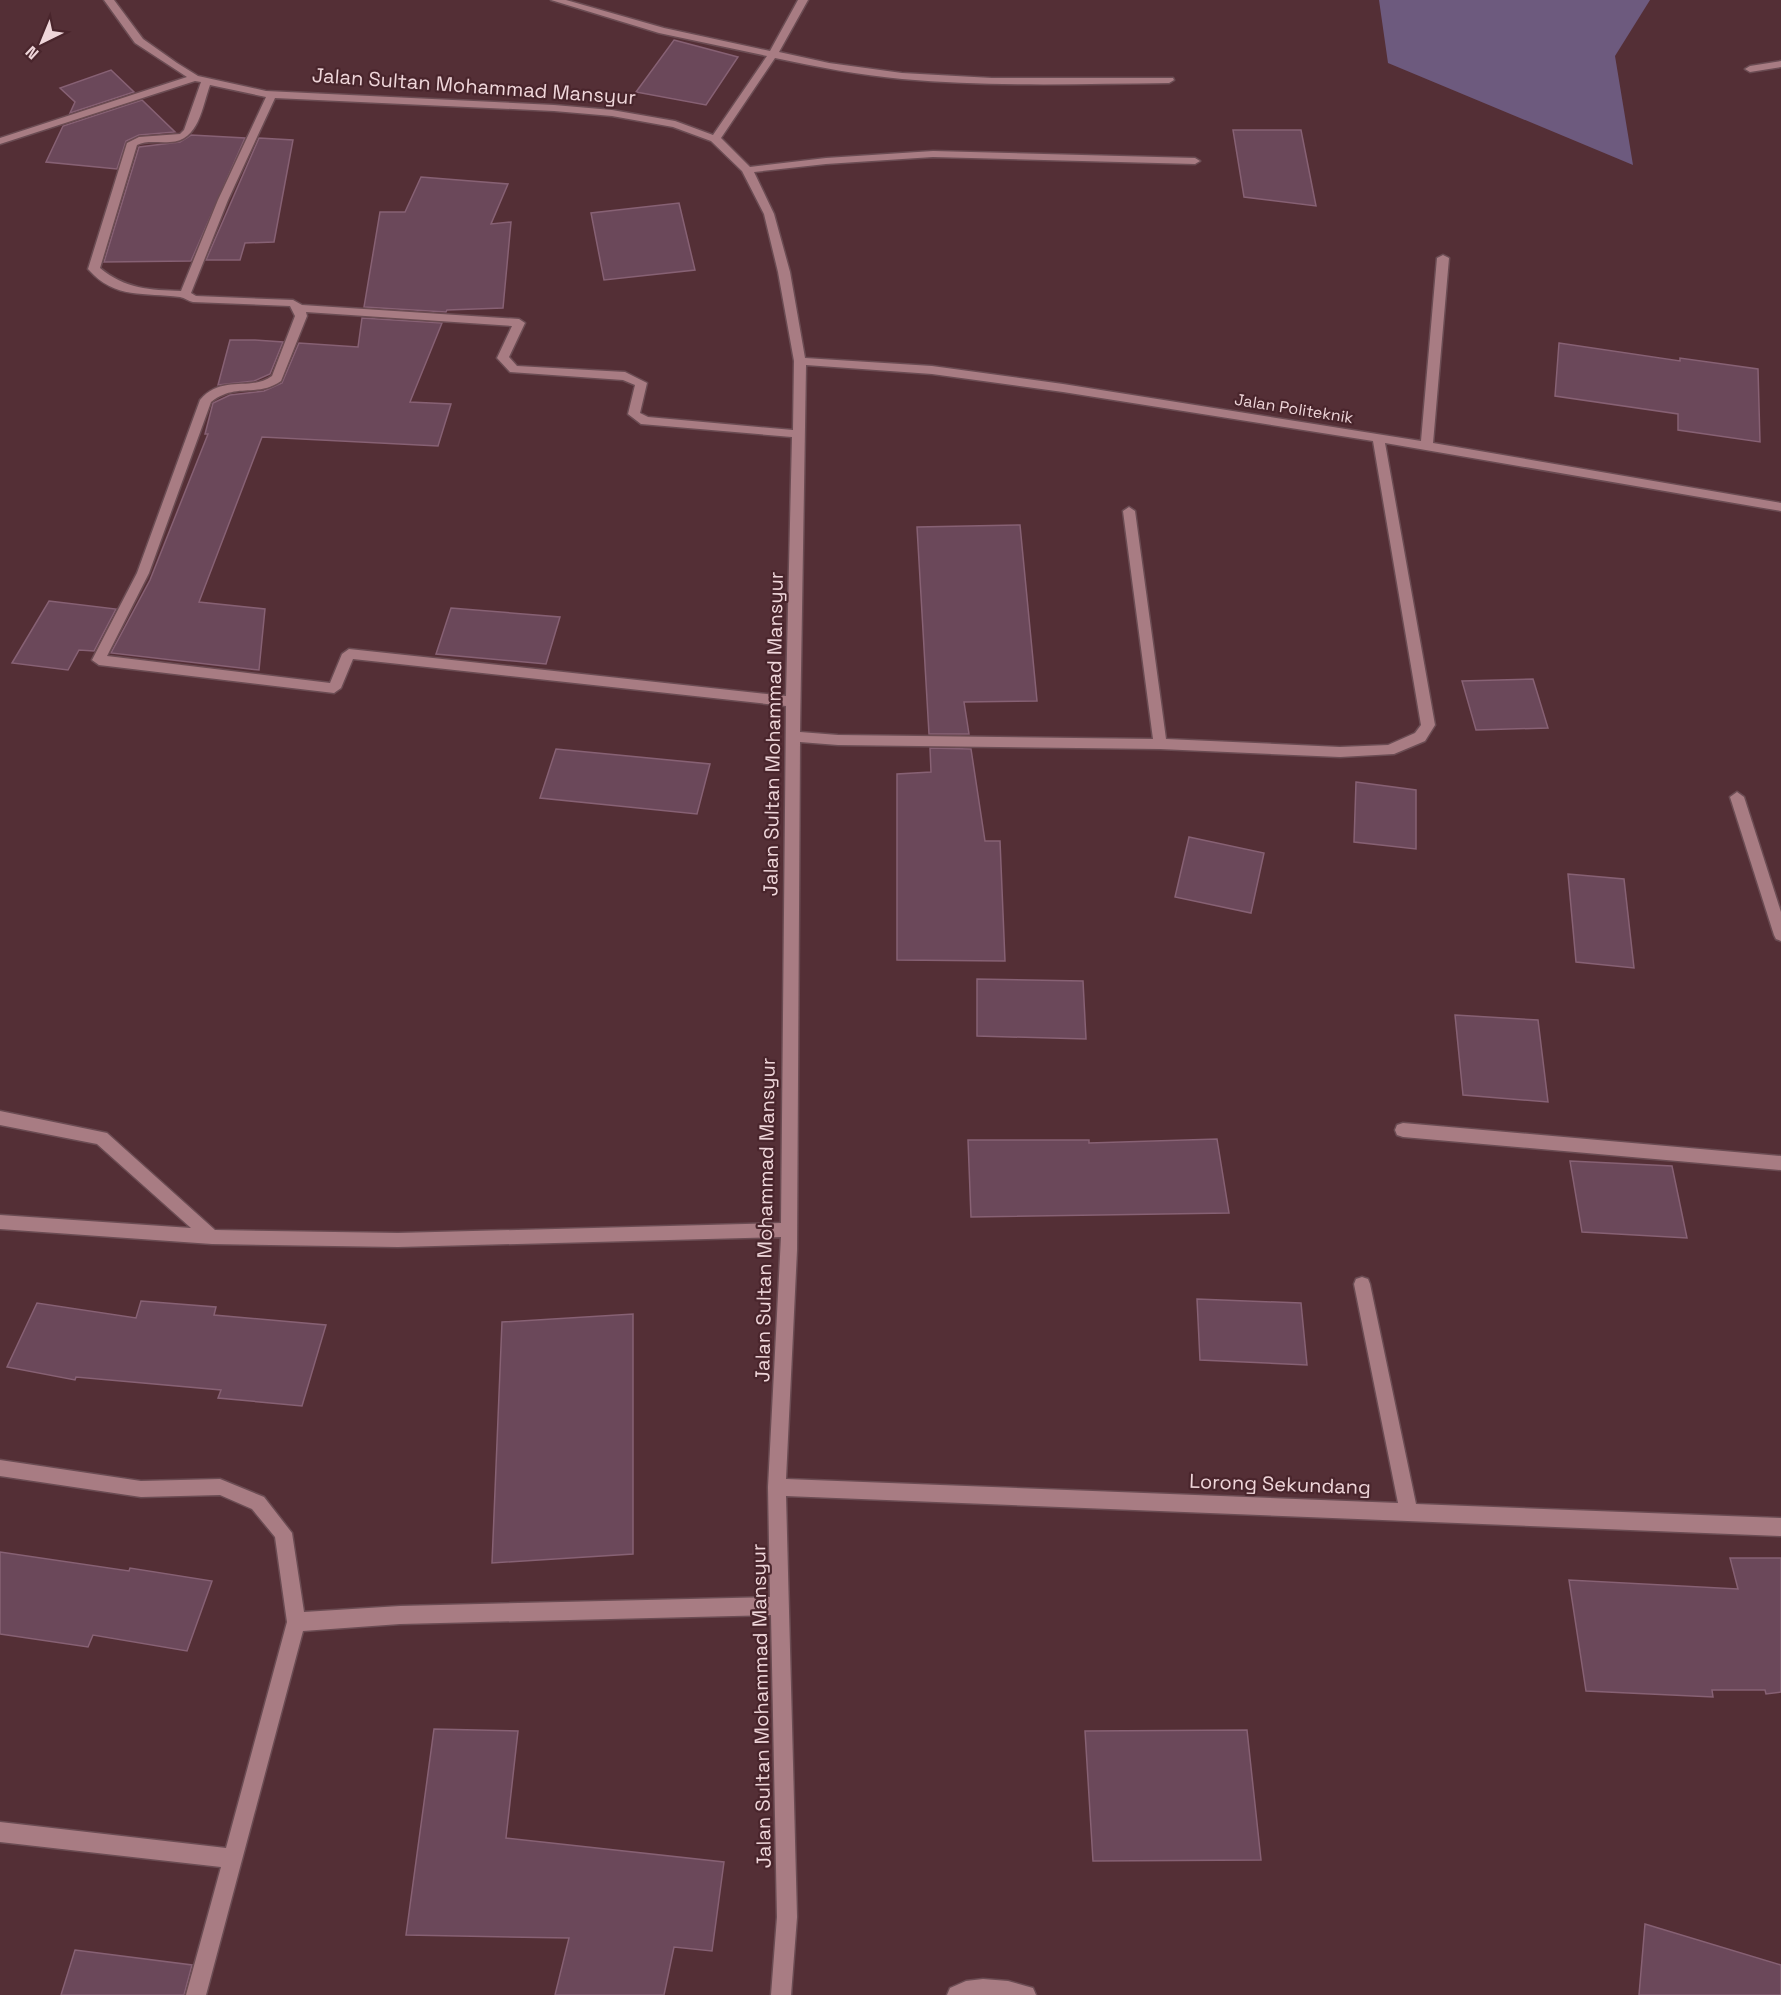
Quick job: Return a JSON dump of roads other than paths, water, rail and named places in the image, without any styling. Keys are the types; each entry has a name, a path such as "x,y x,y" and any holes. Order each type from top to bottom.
{"street":[{"name":"Jalan Sultan Mohammad Mansyur","path":"109,0 139,41 195,78 273,94 554,108 612,113 675,123 715,139 732,153 747,170 769,214 784,272 800,361 793,702 789,1230 777,1487 787,1917 781,1995"},
{"path":"556,0 662,31 829,66 902,76 992,81 1169,80"},
{"path":"715,139 773,54 803,0"},
{"path":"1750,69 1781,64"},
{"path":"0,141 195,78"},
{"path":"207,80 189,132 185,136 178,139 145,138 132,143 94,269 110,283 141,293 185,294 193,299 292,303 299,308 519,323 504,358 514,369 625,376 641,383 634,414 645,421 799,434"},
{"path":"185,294 223,200 273,94"},
{"path":"747,170 826,161 933,154 1195,161"},
{"path":"1426,446 1443,258"},
{"path":"299,308 301,316 277,378 273,382 265,386 226,386 215,391 206,400 143,573 99,660 334,688 349,654 793,702"},
{"name":"Jalan Politeknik","path":"800,361 932,370 1063,388 1378,438 1781,507"},
{"path":"793,737 838,740 1160,744 1340,752 1389,750 1420,737 1428,725 1378,438"},
{"path":"1129,511 1160,744"},
{"path":"1737,796 1781,935"},
{"path":"0,1118 101,1138 212,1237"},
{"path":"1403,1130 1781,1163"},
{"path":"0,1222 212,1237 398,1239 789,1230"},
{"path":"1362,1284 1409,1512"},
{"path":"0,1468 141,1489 220,1487 258,1503 283,1533 296,1622 196,1995"},
{"name":"Lorong Sekundang","path":"777,1487 1781,1527"},
{"path":"296,1622 400,1615 779,1606"},
{"path":"0,1832 232,1858"},
{"path":"957,1995 971,1990 992,1988 1026,1995"}]}
